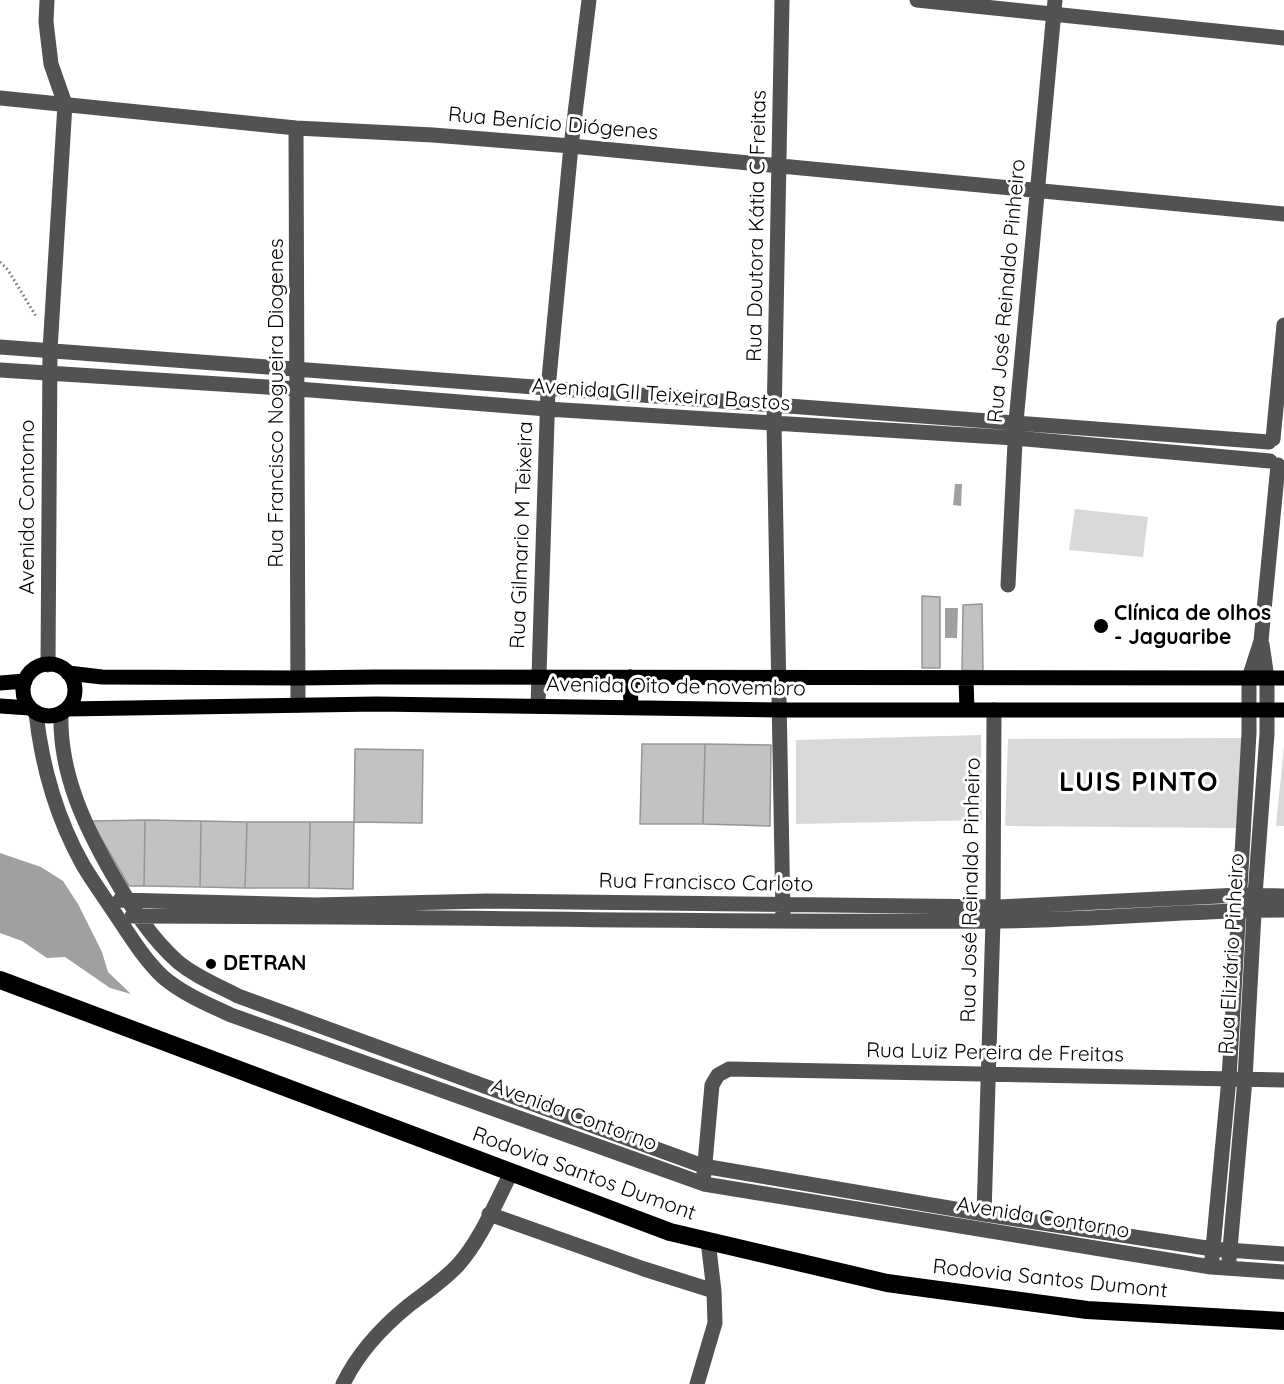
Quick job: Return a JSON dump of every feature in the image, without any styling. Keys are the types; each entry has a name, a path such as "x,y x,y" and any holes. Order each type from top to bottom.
{"highway":[{"name":"Rodovia Santos Dumont","path":"0,980 670,1232 887,1283 1087,1310 1284,1321"}],"main road":[{"path":"0,706 33,710 53,716 64,711 74,695 72,679 62,668 48,665 34,669 25,681 24,695 33,710"},
{"name":"Avenida Oito de novembro","path":"68,673 102,677 298,678 1284,678"},
{"path":"377,677 377,704"},
{"path":"630,678 631,708"},
{"path":"966,679 967,711"},
{"path":"0,683 25,681"},
{"name":"Avenida Oito de novembro","path":"64,711 377,704 780,711 1276,710"}],"street":[{"path":"47,0 46,22 51,64 65,104"},
{"name":"Rua Gilmario M Teixeira","path":"538,706 548,389 589,0"},
{"name":"Rua Doutora Kátia C Freitas","path":"782,0 774,423 783,921"},
{"path":"917,0 1055,7 1284,38"},
{"name":"Rua José Reinaldo Pinheiro","path":"1008,585 1016,422 1055,7"},
{"name":"Rua Benício Diógenes","path":"0,98 296,128 433,135 572,146 1284,214"},
{"name":"Avenida Contorno","path":"48,665 50,346 65,104"},
{"name":"Rua Francisco Nogueira Diogenes","path":"296,128 298,705"},
{"path":"1275,440 1284,325"},
{"name":"Avenida GIl Teixeira Bastos","path":"0,346 50,346 298,370 914,416 1275,440"},
{"name":"Avenida GIl Teixeira Bastos","path":"0,370 298,389 547,409 1015,438 1277,463"},
{"path":"912,433 914,416"},
{"name":"Rua Eliziário Pinheiro","path":"1228,1269 1245,1079 1249,678 1261,641 1277,463 1265,454 1275,440"},
{"name":"Rua Eliziário Pinheiro","path":"1211,1267 1247,903 1276,710 1267,678 1261,641"},
{"name":"Avenida Contorno","path":"33,710 54,801 84,866 117,916 163,977 184,993 231,1015 704,1184 1211,1267 1284,1272"},
{"name":"Rua José Reinaldo Pinheiro","path":"984,1214 993,914 994,710"},
{"name":"Avenida Contorno","path":"64,711 60,730 65,762 76,801 98,849 127,900 137,916 178,961 195,975 238,996 703,1166 984,1214 1213,1249 1284,1254"},
{"name":"Rua Francisco Carloto","path":"117,916 884,921 1247,903 1284,896"},
{"name":"Rua Francisco Carloto","path":"107,901 315,905 540,902 885,905 993,914"},
{"path":"540,902 540,920"},
{"path":"417,903 417,918"},
{"name":"Rua Francisco Carloto","path":"1247,903 1284,910"},
{"path":"884,921 885,905"},
{"path":"231,1015 238,996"},
{"name":"Rua Luiz Pereira de Freitas","path":"703,1166 712,1085 718,1075 729,1069 1284,1080"},
{"path":"703,1166 704,1184"},
{"path":"343,1384 375,1336 460,1264 511,1173"},
{"path":"489,1214 644,1269 714,1291"},
{"path":"697,1384 715,1323 708,1241"}],"path":[{"path":"0,262 8,270 50,346"}],"shaded area":[{"path":"955,484 962,484 961,506 953,505"},
{"path":"1075,509 1148,517 1143,557 1069,550"},
{"path":"945,608 958,608 957,638 945,638"},
{"path":"981,735 982,820 796,824 796,740"},
{"path":"1245,738 1236,828 1005,826 1008,739"},
{"path":"1284,745 1284,826 1276,826"},
{"path":"0,853 41,867 63,881 78,904 102,952 108,972 131,994 110,988 65,957 47,958 22,941 0,933"}],"building":[{"path":"922,596 940,597 940,668 922,668"},
{"path":"982,604 983,671 962,670 963,605"},
{"path":"642,744 705,744 703,824 640,824"},
{"path":"705,744 771,745 770,826 703,824"},
{"path":"355,749 423,750 422,823 354,822"},
{"path":"145,820 144,886 129,886 91,821"},
{"path":"145,820 201,821 200,887 144,886"},
{"path":"201,821 247,822 245,888 200,887"},
{"path":"247,822 310,822 309,888 245,888"},
{"path":"310,822 354,822 353,889 309,888"}],"place":[{"name":"Clínica de olhos - Jaguaribe","path":"1101,626"},
{"name":"DETRAN","path":"211,964"}],"district":[{"name":"LUIS PINTO","path":"1139,783"}]}
